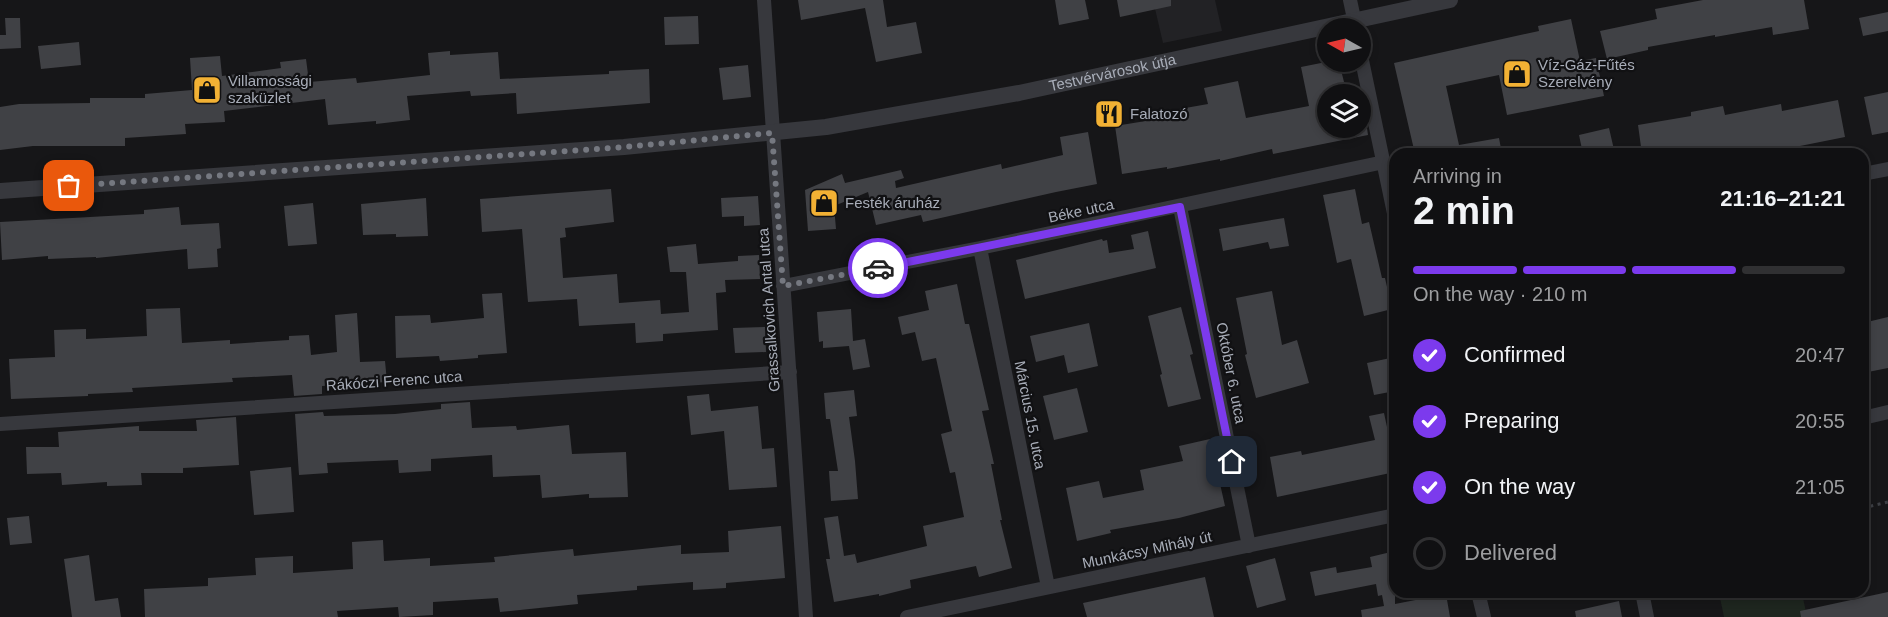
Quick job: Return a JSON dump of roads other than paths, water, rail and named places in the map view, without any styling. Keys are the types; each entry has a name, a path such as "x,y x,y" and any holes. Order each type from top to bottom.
{"street":[{"name":"Grassalkovich Antal utca","path":"764,0 806,617"},
{"path":"1350,0 1354,18"},
{"name":"Testvérvárosok útja","path":"1371,20 1450,0"},
{"name":"Testvérvárosok útja","path":"0,191 612,148 826,127 1018,93 1317,32"},
{"path":"1365,72 1389,187"},
{"name":"Béke utca","path":"783,286 1180,207 1384,162"},
{"path":"1869,173 1888,168"},
{"name":"Október 6. utca","path":"1180,207 1249,546"},
{"name":"Március 15. utca","path":"980,248 1048,587"},
{"name":"Rákóczi Ferenc utca","path":"0,424 790,372"},
{"path":"1869,417 1888,412"},
{"name":"Munkácsy Mihály út","path":"907,617 1389,516"},
{"path":"1479,598 1484,617"},
{"path":"1643,598 1647,617"}],"place":[{"name":"Víz-Gáz-Fűtés Szerelvény","path":"1517,74"},
{"name":"Villamossági szaküzlet","path":"207,90"},
{"name":"Falatozó","path":"1109,114"},
{"name":"Festék áruház","path":"824,203"}]}
